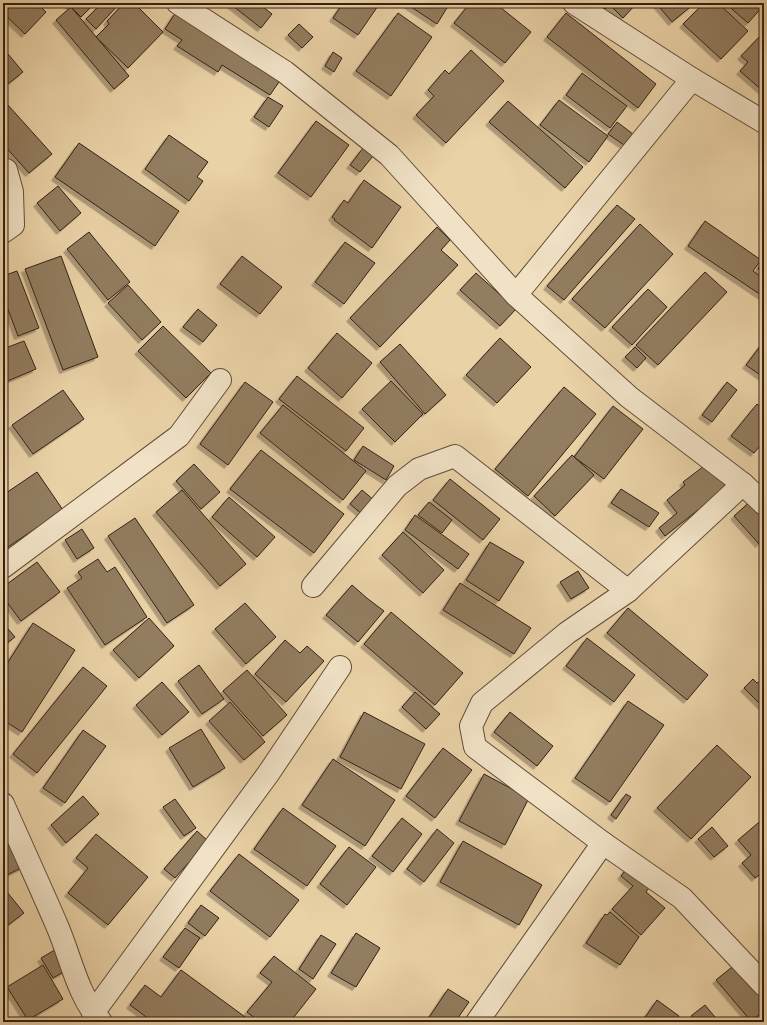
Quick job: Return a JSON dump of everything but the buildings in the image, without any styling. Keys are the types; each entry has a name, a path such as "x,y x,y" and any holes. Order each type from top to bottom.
{"street":[{"path":"178,3 285,72 389,155 516,295 630,397 743,484 764,504"},
{"path":"574,3 692,79 764,122"},
{"path":"516,295 692,79"},
{"path":"3,232 13,225 12,192 6,170"},
{"path":"3,568 179,436 220,380"},
{"path":"313,586 397,486 419,468 455,456 628,591"},
{"path":"743,484 628,591 567,633 482,703 471,726 475,747 603,843 682,898 764,985"},
{"path":"3,804 58,928 84,997 97,1017 268,774 340,667"},
{"path":"477,1022 603,843"}]}
